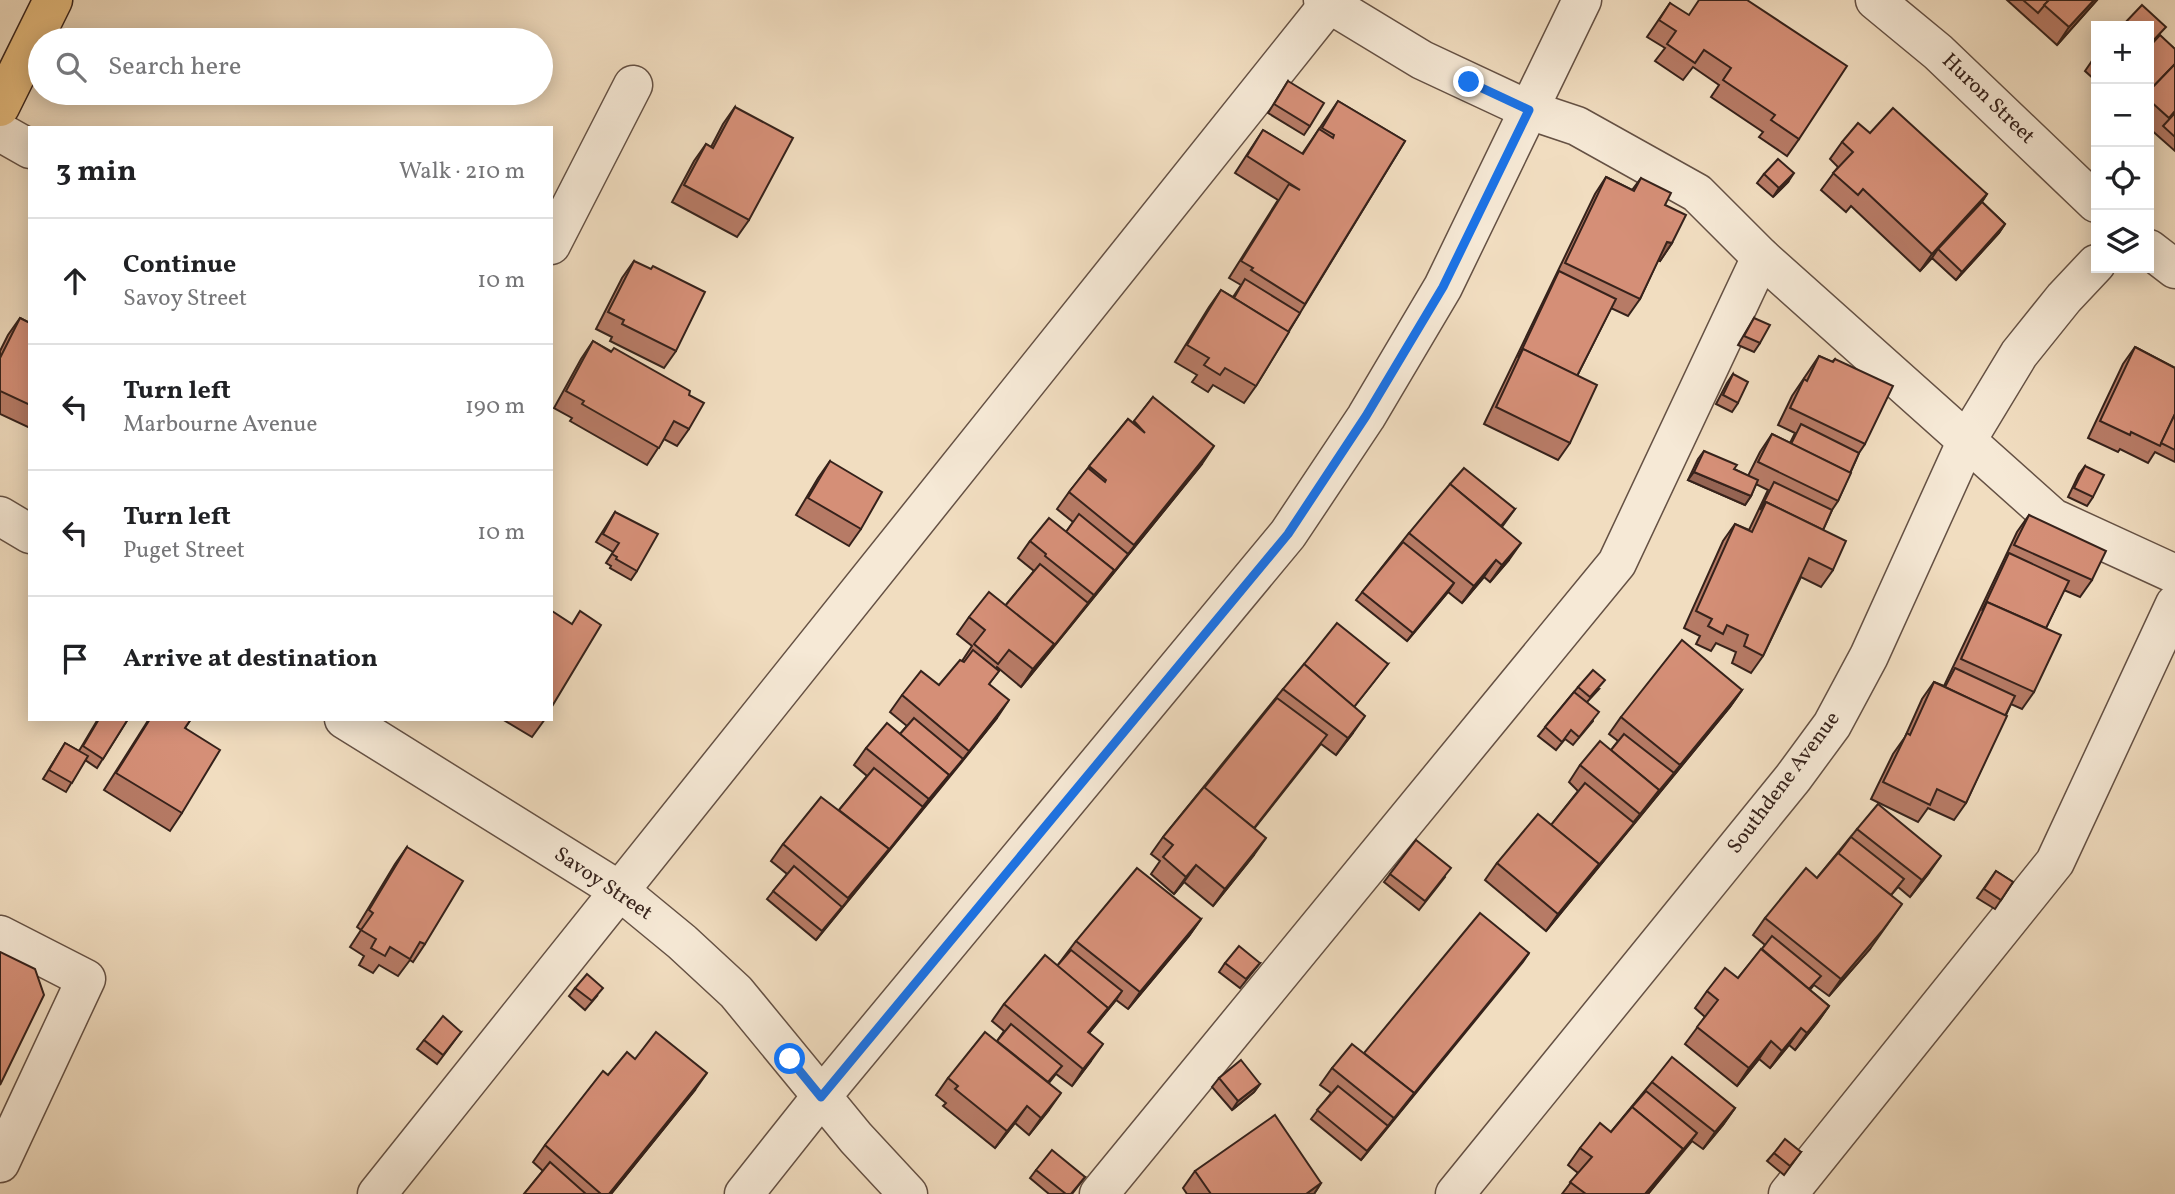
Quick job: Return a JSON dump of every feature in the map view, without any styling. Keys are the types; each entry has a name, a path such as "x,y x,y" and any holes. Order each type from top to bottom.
{"main road":[{"path":"39,28 53,0"},
{"path":"0,107 28,50"}],"street":[{"path":"744,1194 821,1097 1288,534 1366,416 1443,287 1582,0"},
{"name":"Huron Street","path":"1875,0 1938,51 2091,197"},
{"path":"377,1194 1326,2 1422,60 1529,110 1577,126 1697,193 1761,257 2053,518 2175,573"},
{"path":"553,241 633,85"},
{"path":"0,132 28,148"},
{"path":"2154,253 2175,269"},
{"path":"1099,1194 1617,563 1761,257"},
{"name":"Southdene Avenue","path":"1455,1194 1793,778 1832,725 1869,656 1967,440 2020,354 2064,298 2091,269"},
{"path":"0,516 28,533"},
{"path":"1788,1194 2055,862 2175,604"},
{"name":"Savoy Street","path":"347,721 620,891 682,942 736,992 821,1097"},
{"path":"0,934 86,979 0,1163"},
{"path":"821,1097 889,1176 908,1194"}],"building":[{"path":"1699,0 1747,0 1847,66 1799,139 1771,120 1775,115 1723,80 1731,68 1704,50 1695,63 1667,44 1676,31 1659,20 1670,3 1689,15"},
{"path":"2023,0 2049,0 2038,13"},
{"path":"2049,0 2094,0 2069,27 2044,5"},
{"path":"2142,5 2166,27 2154,40 2154,21 2127,21"},
{"path":"2160,35 2175,49 2175,64 2154,86 2154,84 2154,42"},
{"path":"2175,64 2175,111 2169,118 2154,104 2154,86"},
{"path":"1288,81 1324,103 1310,126 1274,104"},
{"path":"1338,101 1405,141 1305,304 1241,261 1289,184 1300,190 1247,156 1263,130 1303,154 1319,129 1333,138 1334,135 1322,128"},
{"path":"735,107 793,138 749,220 684,185 706,144 713,148"},
{"path":"1893,108 1987,194 1932,254 1863,189 1858,195 1833,173 1853,152 1842,142 1858,123 1870,133"},
{"path":"2175,113 2175,137 2163,126"},
{"path":"1778,159 1794,173 1779,188 1764,174"},
{"path":"1606,177 1634,191 1641,178 1671,193 1665,205 1686,215 1672,243 1667,242 1640,299 1565,263"},
{"path":"1982,202 2005,224 1962,272 1938,249"},
{"path":"634,261 651,269 653,266 705,292 676,351 622,324 624,320 608,312"},
{"path":"1559,271 1616,299 1577,376 1523,349 1518,358"},
{"path":"1245,279 1300,313 1288,332 1234,298"},
{"path":"1221,290 1289,332 1256,386 1225,368 1220,375 1204,365 1209,358 1187,345"},
{"path":"20,318 28,322 28,404 0,391 0,358"},
{"path":"1754,318 1770,325 1760,343 1744,336"},
{"path":"593,341 611,352 614,348 690,391 689,395 704,403 689,429 674,421 659,448 582,404 584,401 566,391"},
{"path":"2135,347 2175,368 2175,414 2160,446 2100,421"},
{"path":"1523,349 1597,385 1570,443 1496,407"},
{"path":"1819,356 1833,362 1835,359 1893,386 1865,444 1790,408"},
{"path":"1733,374 1748,382 1738,403 1723,395"},
{"path":"1153,397 1214,446 1134,545 1069,492 1088,468 1105,482 1106,480 1089,466 1128,419 1145,433 1134,421"},
{"path":"2175,414 2175,450 2161,443"},
{"path":"1801,424 1859,453 1850,473 1791,444"},
{"path":"1772,434 1851,473 1838,501 1758,462"},
{"path":"1704,451 1737,465 1734,469 1758,480 1751,496 1694,472"},
{"path":"830,461 882,492 861,529 808,498"},
{"path":"2085,466 2104,475 2093,497 2074,488"},
{"path":"1464,468 1515,509 1501,526 1450,484"},
{"path":"1774,482 1832,510 1823,530 1766,502 1760,510"},
{"path":"1450,484 1521,543 1502,565 1496,560 1474,586 1409,533"},
{"path":"1766,502 1846,541 1833,570 1809,558 1763,656 1744,646 1748,635 1727,625 1723,634 1708,626 1712,619 1696,611 1735,524 1752,532"},
{"path":"615,512 658,534 637,571 616,559 612,554 619,543 603,534"},
{"path":"1079,514 1128,554 1108,579 1114,570 1066,532"},
{"path":"2029,515 2106,551 2092,580 2014,545"},
{"path":"1049,518 1114,570 1094,595 1030,541"},
{"path":"1403,542 1454,583 1413,633 1362,592"},
{"path":"2009,553 2069,581 2046,628 1987,602 1982,611"},
{"path":"1040,564 1088,603 1048,653 1054,644 1005,606"},
{"path":"989,592 1054,644 1033,669 1009,650 998,664 974,644 985,630 969,617"},
{"path":"1987,602 2061,635 2034,692 1961,659"},
{"path":"580,611 601,625 553,705 553,612 572,624"},
{"path":"1337,623 1388,664 1354,707 1304,664"},
{"path":"1682,640 1742,690 1680,765 1621,717"},
{"path":"973,650 999,671 989,684 1009,700 969,751 902,695 921,671 939,685 960,660 964,662"},
{"path":"1304,664 1365,716 1348,738 1283,689"},
{"path":"1955,668 2015,696 2005,716 1945,687"},
{"path":"1593,670 1605,680 1590,697 1578,687"},
{"path":"1934,682 2007,716 1966,803 1937,789 1930,805 1883,782 1907,733 1910,735"},
{"path":"1574,692 1599,712 1579,737 1571,730 1562,742 1545,727"},
{"path":"1277,698 1327,735 1254,828 1204,788"},
{"path":"914,718 963,759 943,783 949,775 900,734"},
{"path":"98,721 127,721 103,759 83,746"},
{"path":"149,721 190,721 185,728 220,750 182,813 116,773"},
{"path":"887,723 949,775 929,799 866,748"},
{"path":"1624,734 1674,773 1653,798 1659,790 1611,750"},
{"path":"1600,741 1659,790 1640,814 1580,765"},
{"path":"65,743 88,756 72,783 49,770"},
{"path":"874,768 923,807 883,857 889,849 839,810"},
{"path":"1585,783 1634,823 1593,872 1599,864 1551,825"},
{"path":"1204,787 1266,838 1225,889 1196,865 1186,877 1163,857 1173,845 1163,837"},
{"path":"821,797 889,849 848,898 783,844"},
{"path":"1878,804 1941,856 1922,880 1857,829"},
{"path":"1538,814 1599,864 1558,914 1497,863"},
{"path":"1851,837 1904,879 1891,895 1838,854"},
{"path":"1416,840 1451,868 1425,901 1390,874"},
{"path":"407,847 463,881 425,944 420,942 410,959 390,947 385,956 371,948 376,939 361,930 373,913 369,910"},
{"path":"1838,853 1902,904 1841,979 1765,918 1806,868 1817,878"},
{"path":"794,866 842,907 822,931 773,891"},
{"path":"1137,868 1201,919 1140,992 1076,941"},
{"path":"1996,871 2013,882 2001,900 1984,889"},
{"path":"1480,913 1529,953 1408,1101 1414,1093 1364,1053"},
{"path":"1772,936 1821,976 1809,989 1762,949"},
{"path":"1239,946 1260,963 1246,979 1225,963"},
{"path":"1761,949 1829,1006 1807,1033 1801,1028 1782,1051 1771,1041 1749,1068 1697,1027 1718,1000 1707,991 1725,968 1738,978"},
{"path":"1071,950 1122,991 1102,1016 1108,1008 1057,966"},
{"path":"0,952 35,969 44,995 0,1085"},
{"path":"1045,955 1108,1008 1088,1032 1103,1044 1083,1069 1004,1004"},
{"path":"587,974 603,988 592,1001 575,988"},
{"path":"443,1016 461,1032 443,1055 424,1040"},
{"path":"1011,1024 1062,1066 1048,1082 997,1041"},
{"path":"656,1032 707,1073 609,1194 601,1194 545,1145 603,1071 608,1075 627,1052 635,1059"},
{"path":"985,1032 1061,1093 1041,1118 1027,1106 1007,1131 955,1089 958,1086 948,1078"},
{"path":"1352,1044 1414,1093 1394,1118 1332,1068"},
{"path":"1672,1057 1735,1108 1715,1132 1652,1082"},
{"path":"1241,1060 1260,1084 1238,1101 1219,1078"},
{"path":"1338,1086 1388,1126 1367,1151 1317,1110"},
{"path":"1646,1091 1697,1133 1677,1157 1683,1149 1632,1107"},
{"path":"1632,1107 1683,1149 1645,1194 1586,1194 1570,1182 1592,1157 1580,1148 1600,1123 1611,1132"},
{"path":"1275,1115 1321,1183 1306,1194 1211,1194 1195,1171"},
{"path":"1785,1139 1801,1152 1790,1166 1774,1153"},
{"path":"1052,1150 1085,1177 1071,1194 1066,1194 1036,1170"},
{"path":"550,1162 586,1194 524,1194"}],"route":[{"path":"790,1059 821,1097 1288,534 1366,416 1443,287 1529,110 1469,82"}]}
